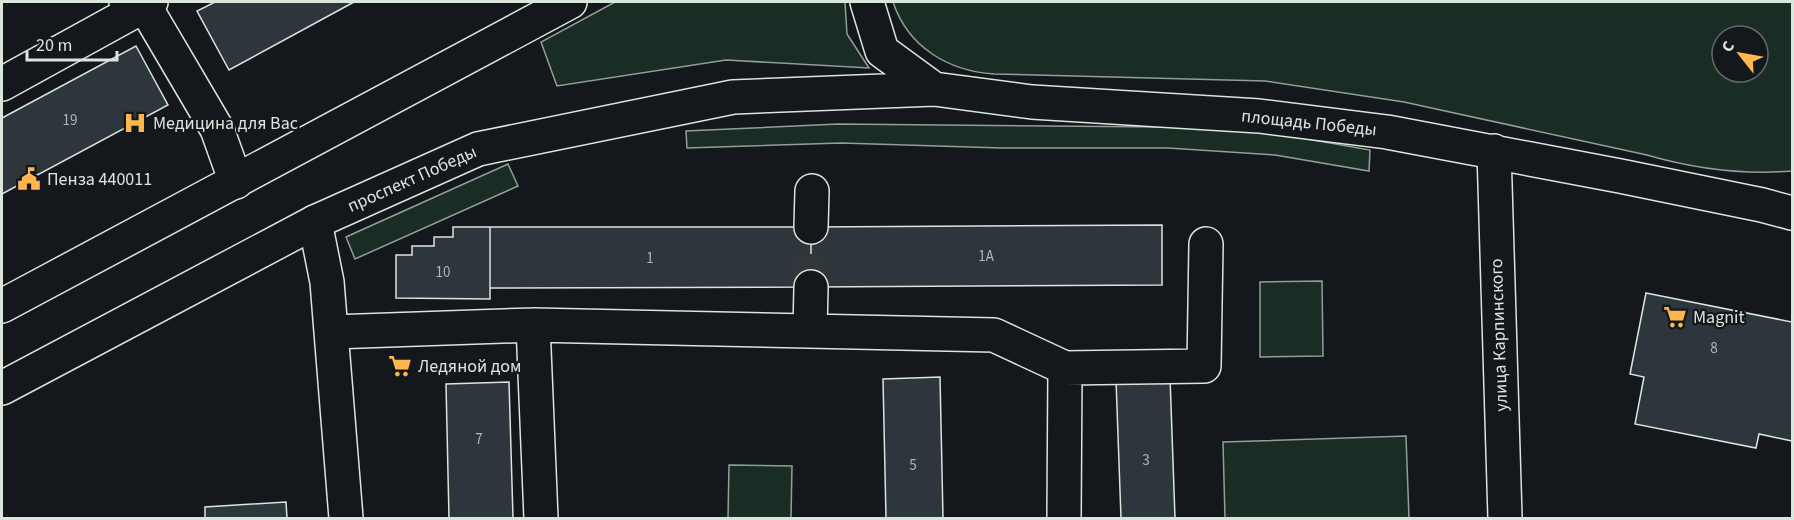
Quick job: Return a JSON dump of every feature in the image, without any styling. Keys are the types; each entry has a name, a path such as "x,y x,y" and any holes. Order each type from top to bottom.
{"main road":[{"path":"2,306 570,2"},
{"name":"площадь Победы","path":"867,2 882,51 934,89 1032,102 1260,116 1388,132 1782,205"},
{"path":"2,84 140,3 217,129 236,182"},
{"name":"проспект Победы","path":"2,388 315,222 478,149 733,97 934,89"},
{"name":"улица Карпинского","path":"1494,151 1505,519"},
{"path":"811,227 812,191"},
{"path":"315,222 327,282 346,519"},
{"path":"332,332 533,325 994,335 1065,368 1204,366 1206,244"},
{"path":"810,331 811,287"},
{"path":"533,325 541,519"},
{"path":"1064,519 1065,368"}],"green space":[{"path":"615,2 845,2 847,34 869,68 726,60 557,86 541,42"},
{"path":"893,2 1792,2 1792,171 1737,171 1683,164 1404,102 1265,81 977,72 946,62 932,54 909,32"},
{"path":"838,124 1166,127 1273,133 1370,150 1369,171 1275,155 1168,148 1002,148 841,143 687,148 686,131"},
{"path":"508,164 518,186 355,259 346,237"},
{"path":"1322,281 1323,356 1260,357 1260,282"},
{"path":"1406,436 1409,518 1225,518 1223,442"},
{"path":"729,465 792,466 791,518 728,518"}],"building":[{"path":"215,2 354,2 229,70 197,11"},
{"path":"136,46 168,105 2,194 2,118"},
{"path":"1162,225 1162,285 811,287 811,227"},
{"path":"453,227 490,227 490,299 396,298 396,255 412,255 412,246 434,246 434,237 453,237"},
{"path":"490,227 811,227 811,287 490,288"},
{"path":"1646,293 1792,322 1792,441 1759,434 1756,448 1635,424 1644,377 1630,374"},
{"path":"940,377 943,518 886,518 883,379"},
{"path":"1170,377 1175,518 1121,518 1116,380"},
{"path":"509,382 513,518 449,518 446,384"},
{"path":"286,502 287,518 205,518 205,507"}],"tunnel":[{"path":"811,227 811,287"}],"place":[{"name":"Медицина для Вас","path":"135,123"},
{"name":"Пенза 440011","path":"29,179"},
{"name":"Magnit","path":"1675,317"},
{"name":"Ледяной дом","path":"400,366"}]}
